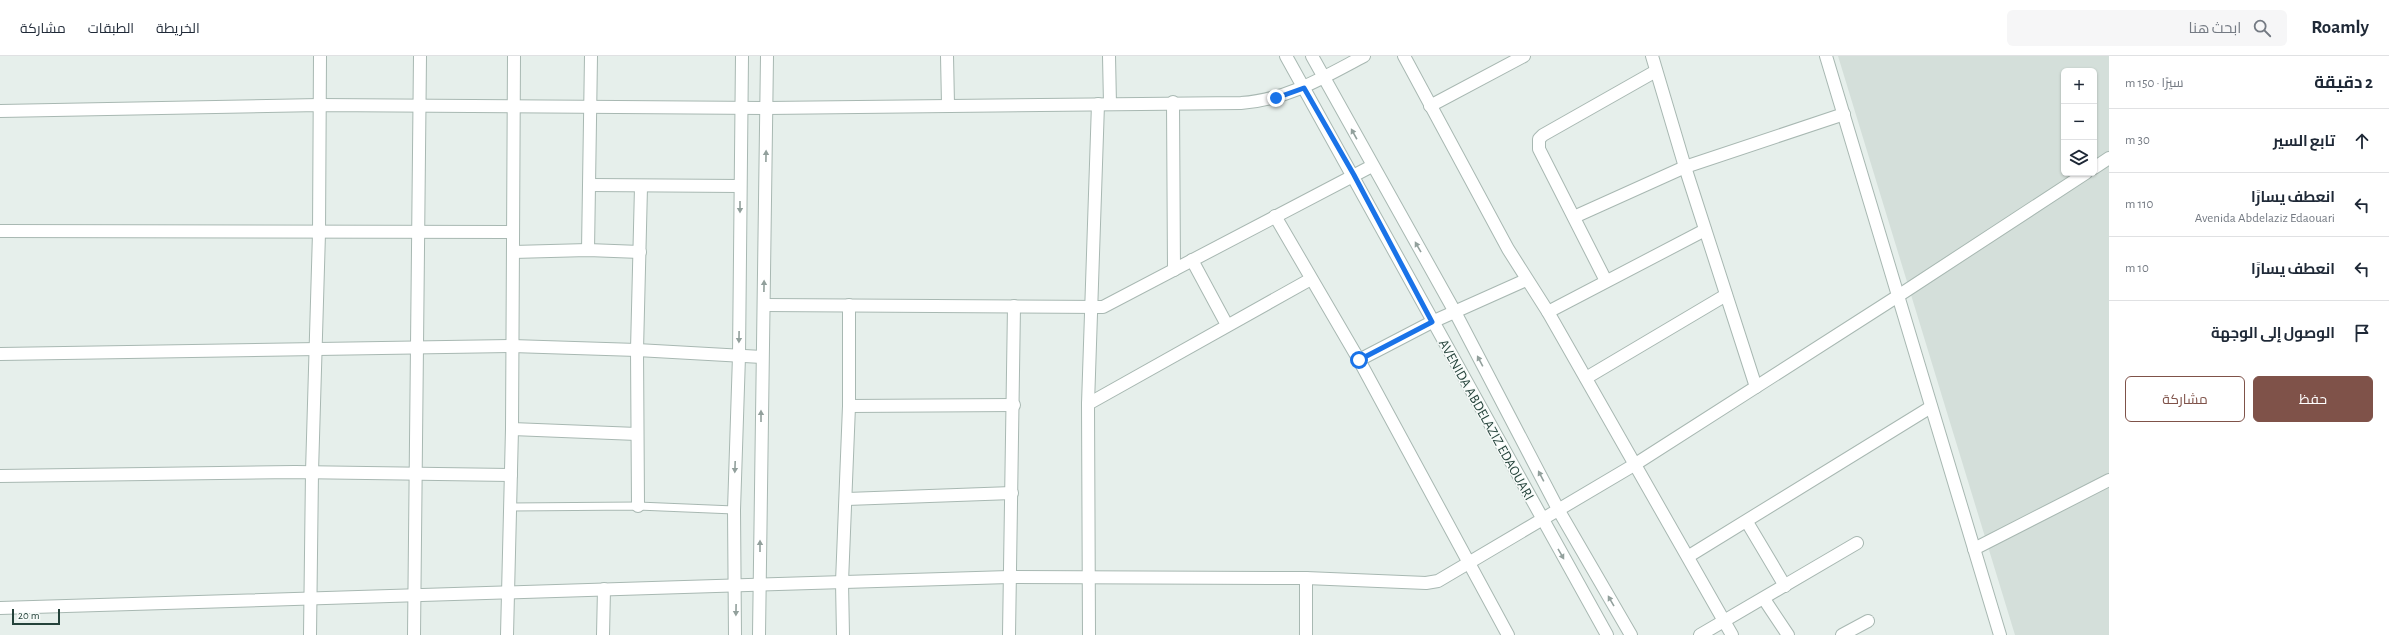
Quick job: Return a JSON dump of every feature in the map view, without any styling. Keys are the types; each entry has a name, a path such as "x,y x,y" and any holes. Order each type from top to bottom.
{"street":[{"path":"310,635 312,472 320,233 320,56"},
{"path":"414,635 420,56"},
{"path":"507,635 512,429 515,106 514,56"},
{"path":"588,250 590,185 590,56"},
{"path":"735,635 736,585 734,510 739,356 740,186 743,106 742,56"},
{"path":"759,635 767,56"},
{"path":"947,56 948,104"},
{"path":"1089,635 1090,577 1088,404 1090,308 1104,104 1109,56"},
{"name":"AVENIDA ABDELAZIZ EDAOUARI","path":"1286,56 1354,175 1432,322 1607,635"},
{"name":"AVENIDA ABDELAZIZ EDAOUARI","path":"1312,56 1372,166 1455,312 1559,511 1631,635"},
{"path":"0,111 319,105 419,107 743,106 767,108 948,104 1258,102 1276,98 1304,88 1364,56"},
{"path":"1404,56 1526,280 1548,312 1634,465 1689,556 1732,635"},
{"path":"1430,106 1524,56"},
{"path":"1652,56 1685,168 1756,387"},
{"path":"1826,56 2000,635"},
{"path":"1606,281 1539,149 1539,139 1656,71"},
{"path":"1173,102 1174,270"},
{"path":"1574,216 1685,168 1844,114"},
{"path":"2097,166 2109,158"},
{"path":"764,305 1014,306 1090,308 1108,305 1372,166"},
{"path":"0,608 509,591 1009,577 1306,578 1426,583 1447,576 1470,563 1634,465 1898,296 2081,176"},
{"path":"590,185 641,187 740,186"},
{"path":"638,506 637,350 641,187"},
{"path":"1275,216 1359,360 1508,635"},
{"path":"1548,312 1705,230"},
{"path":"0,231 320,233 513,232"},
{"path":"513,252 588,250 640,252"},
{"path":"1192,260 1227,325"},
{"path":"1088,404 1311,279"},
{"path":"1359,360 1432,322 1526,280"},
{"path":"1586,378 1726,295"},
{"path":"843,635 842,582 847,499 849,305"},
{"path":"1009,635 1009,577 1014,405 1014,306"},
{"path":"0,354 512,346 637,350 762,357"},
{"path":"849,406 1014,405"},
{"path":"1689,556 1747,522 1931,407"},
{"path":"512,429 637,434"},
{"path":"0,476 312,472 511,475"},
{"path":"1974,549 2109,480"},
{"path":"847,499 1012,493"},
{"path":"1747,522 1785,586"},
{"path":"1700,635 1764,599 1857,542"},
{"path":"1306,578 1306,635"},
{"path":"604,589 604,635"},
{"path":"1764,599 1788,635"},
{"path":"1842,635 1868,621"}],"lane":[{"path":"511,507 638,506 734,510"}],"shaded area":[{"path":"1838,56 2109,56 2109,635 2015,635"}],"route":[{"path":"1276,98 1304,88 1354,175 1432,322 1359,360"}]}
